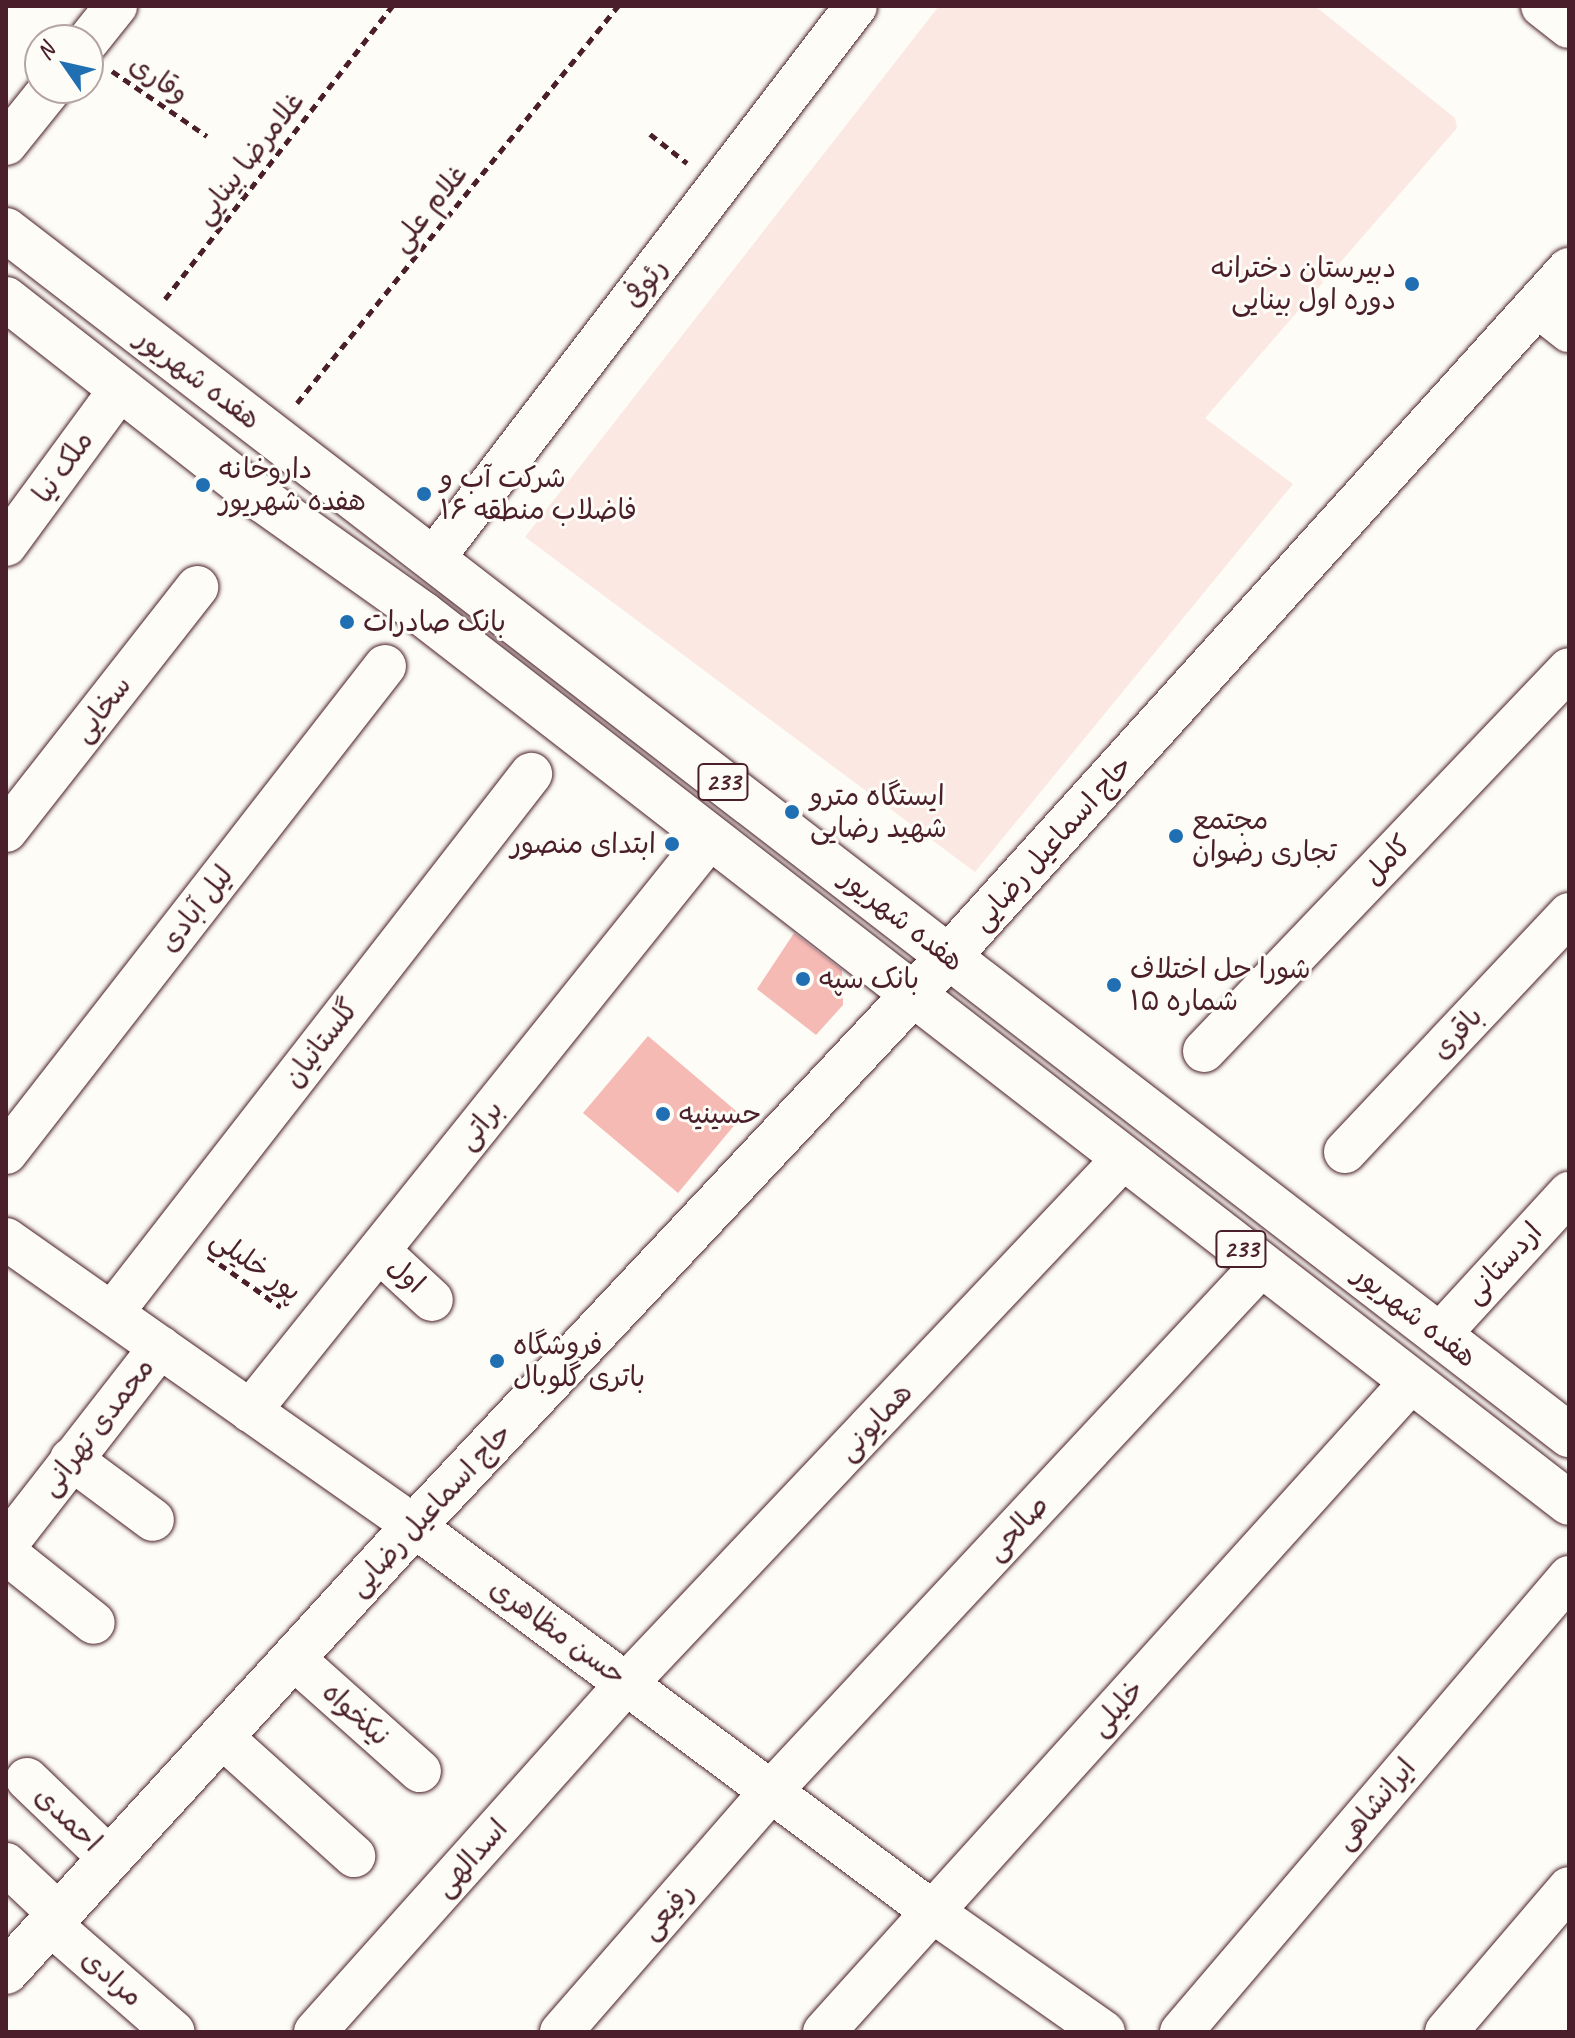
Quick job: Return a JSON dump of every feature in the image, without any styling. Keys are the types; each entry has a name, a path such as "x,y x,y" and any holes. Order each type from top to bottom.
{"main road":[{"name":"هفده شهریور","path":"6,230 138,335 271,434 1569,1435"},
{"name":"حاج اسماعیل رضایی","path":"6,1972 414,1526 1553,319 1569,270"},
{"name":"هفده شهریور","path":"6,299 264,501 423,614 709,839 914,993 1122,1160 1569,1503"}],"street":[{"path":"104,31 116,6"},
{"name":"رئوفی","path":"433,559 856,6"},
{"path":"1542,6 1569,27"},
{"path":"6,144 38,104"},
{"name":"ملک نیا","path":"6,545 120,389"},
{"name":"سخایی","path":"6,831 197,587"},
{"name":"لیل آبادی","path":"6,1153 385,666"},
{"name":"کامل","path":"1204,1051 1569,669"},
{"name":"گلستانیان","path":"112,1313 531,774"},
{"name":"براتی","path":"250,1411 709,839"},
{"name":"باقری","path":"1345,1152 1569,914"},
{"name":"همایونی","path":"627,1683 1122,1160"},
{"name":"اردستانی","path":"1439,1335 1569,1193"},
{"name":"حسن مظاهری","path":"6,1239 414,1526 933,1912 1104,2032"},
{"name":"اول","path":"379,1251 432,1300"},
{"name":"صالحی","path":"772,1790 1262,1265"},
{"name":"محمدی تهرانی","path":"6,1545 160,1347"},
{"name":"خلیلی","path":"824,2032 1410,1383"},
{"path":"71,1459 153,1520"},
{"path":"6,1553 94,1623"},
{"name":"ایرانشاهی","path":"1181,2032 1569,1577"},
{"name":"نیکخواه","path":"293,1658 420,1771"},
{"name":"اسدالهی","path":"315,2032 627,1683"},
{"path":"222,1737 354,1856"},
{"name":"احمدی","path":"27,1779 110,1859"},
{"name":"رفیعی","path":"561,2032 772,1790"},
{"name":"مرادی","path":"6,1864 55,1919 174,2032"},
{"path":"1446,2032 1569,1888"}],"path":[{"name":"غلامرضا بینایی","path":"138,335 392,6"},
{"name":"غلام علی","path":"271,434 618,6"},
{"name":"وقاری","path":"104,59 207,136"},
{"name":"پور خلیلی","path":"174,1232 315,1331"}],"shaded area":[{"path":"939,6 1315,6 1455,118 1457,128 1205,418 1293,484 975,872 525,537"}],"building":[{"name":"بانک سپه","path":"794,933 842,970 843,1005 816,1035 757,989"},
{"name":"حسینیه","path":"648,1036 742,1116 678,1193 583,1113"}],"place":[{"name":"دبیرستان دخترانه دوره اول بینایی","path":"1412,284"},
{"name":"داروخانه هفده شهریور","path":"203,485"},
{"name":"شرکت آب و فاضلاب منطقه ۱۶","path":"424,494"},
{"name":"بانک صادرات","path":"347,622"},
{"name":"ایستگاه مترو شهید رضایی","path":"792,812"},
{"name":"مجتمع تجاری رضوان","path":"1176,836"},
{"name":"ابتدای منصور","path":"672,844"},
{"name":"بانک سپه","path":"803,979"},
{"name":"شورا حل اختلاف شماره ۱۵","path":"1114,985"},
{"name":"حسینیه","path":"663,1114"},
{"name":"فروشگاه باتری گلوبال","path":"497,1361"}]}
